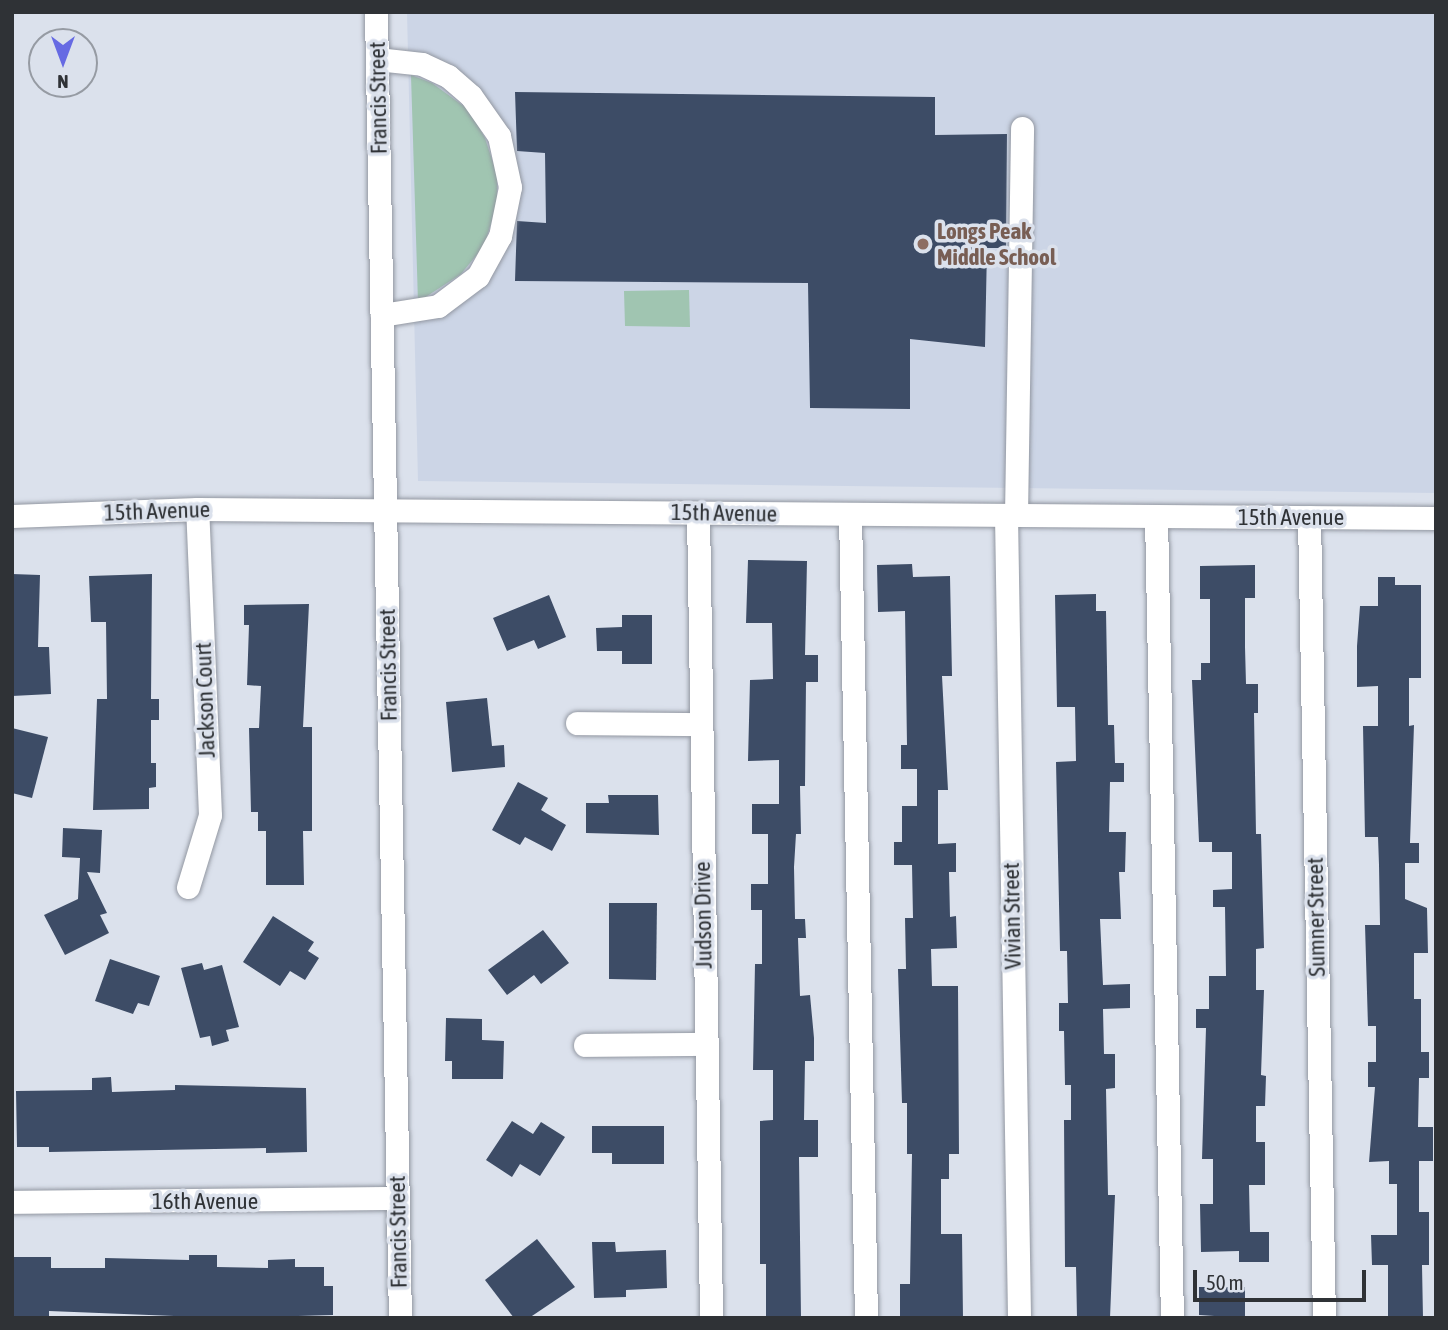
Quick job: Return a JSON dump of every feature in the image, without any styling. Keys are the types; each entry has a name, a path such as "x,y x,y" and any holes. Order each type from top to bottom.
{"street":[{"name":"Francis Street","path":"376,12 400,1318"},
{"path":"377,59 422,64 448,76 471,96 499,136 510,187 500,236 491,257 469,285 438,306 382,315"},
{"name":"Vivian Street","path":"1019,1318 1011,515 1022,128"},
{"name":"15th Avenue","path":"12,516 197,509 1436,519"},
{"name":"Jackson Court","path":"188,887 210,815 197,509"},
{"name":"Judson Drive","path":"698,513 711,1318"},
{"path":"850,514 866,1318"},
{"path":"1156,516 1172,1318"},
{"name":"Sumner Street","path":"1309,517 1324,1318"},
{"path":"577,723 700,724"},
{"path":"585,1045 706,1044"},
{"name":"16th Avenue","path":"12,1202 398,1198"}],"shaded area":[{"name":"Longs Peak Middle School","path":"407,12 1436,12 1436,493 418,481"}],"green space":[{"path":"411,75 432,83 469,110 485,138 497,175 497,204 484,246 461,274 418,302"},
{"path":"689,290 690,327 625,326 624,291"}],"building":[{"name":"Longs Peak Middle School","path":"515,92 935,97 935,135 1007,134 1006,248 987,248 985,347 910,339 910,409 810,408 808,283 515,281 517,221 546,223 545,153 517,151"},
{"path":"748,560 807,561 805,655 818,655 818,682 806,682 805,786 800,786 801,834 796,834 794,867 795,919 805,919 806,938 798,938 800,996 810,995 814,1038 814,1061 805,1061 804,1120 818,1120 818,1157 799,1157 801,1318 766,1318 766,1264 760,1264 760,1121 773,1120 773,1070 753,1070 755,964 762,964 762,910 751,910 751,884 768,884 768,834 752,834 752,804 779,804 779,760 748,761 750,680 773,679 772,623 746,623"},
{"path":"912,564 913,577 950,576 952,676 942,676 948,790 938,790 938,844 956,843 956,872 949,872 950,917 956,916 957,948 931,949 932,986 958,986 959,1154 949,1154 949,1179 941,1179 941,1234 962,1234 963,1318 900,1318 900,1284 910,1284 912,1154 907,1154 907,1103 902,1103 898,969 906,969 905,918 913,918 912,865 894,865 894,842 902,842 902,806 917,806 917,769 901,769 901,745 907,745 905,611 878,612 877,565"},
{"path":"1255,565 1255,598 1245,598 1245,647 1246,684 1258,684 1258,713 1254,713 1256,834 1261,834 1264,948 1256,949 1256,990 1264,990 1261,1075 1266,1076 1265,1106 1256,1106 1256,1142 1265,1142 1265,1185 1249,1185 1250,1232 1269,1232 1269,1262 1239,1262 1239,1251 1201,1252 1200,1204 1213,1204 1213,1159 1202,1159 1206,1028 1196,1028 1196,1009 1209,1009 1209,976 1226,976 1225,907 1213,907 1213,890 1232,889 1232,852 1212,852 1212,842 1199,842 1192,680 1201,680 1201,663 1210,663 1210,599 1200,599 1200,566"},
{"path":"12,574 40,575 38,647 49,647 51,694 12,696"},
{"path":"152,574 151,699 159,699 159,720 151,720 151,763 156,763 156,787 149,788 149,809 93,810 97,699 107,699 106,622 91,622 89,576"},
{"path":"1378,577 1395,577 1395,585 1421,585 1421,678 1409,678 1409,726 1414,725 1410,843 1419,843 1419,863 1405,863 1405,899 1427,908 1428,953 1414,953 1414,999 1421,999 1421,1052 1429,1052 1429,1078 1419,1078 1418,1127 1433,1127 1433,1161 1419,1161 1419,1212 1429,1212 1429,1265 1422,1265 1423,1318 1388,1318 1388,1265 1372,1265 1371,1235 1397,1235 1397,1184 1389,1184 1389,1161 1369,1162 1375,1087 1368,1087 1368,1062 1376,1062 1376,1026 1368,1026 1365,925 1380,925 1378,837 1365,837 1363,726 1378,726 1378,686 1357,687 1357,646 1360,606 1378,606"},
{"path":"1096,594 1096,611 1106,611 1108,725 1114,725 1115,763 1124,763 1124,782 1110,782 1109,832 1126,832 1125,872 1119,872 1121,919 1100,919 1103,985 1130,984 1130,1008 1103,1009 1104,1054 1115,1054 1115,1088 1106,1089 1108,1195 1115,1195 1110,1318 1077,1318 1076,1267 1065,1267 1064,1120 1071,1120 1071,1085 1065,1085 1064,1031 1059,1031 1059,1003 1068,1003 1067,951 1060,951 1056,762 1076,761 1075,707 1057,707 1055,595"},
{"path":"549,595 566,637 538,649 534,640 507,651 493,618"},
{"path":"309,604 303,727 312,727 312,831 303,831 304,885 266,885 266,831 258,831 258,812 251,812 249,728 259,728 261,686 247,685 249,625 244,625 244,605"},
{"path":"622,615 652,615 652,664 622,664 622,651 597,651 596,628 622,627"},
{"path":"487,698 492,746 504,745 505,767 452,772 446,702"},
{"path":"12,728 48,737 32,798 12,793"},
{"path":"518,782 548,798 541,810 566,825 552,851 525,837 520,845 492,830"},
{"path":"608,795 658,795 659,835 586,833 586,803 609,803"},
{"path":"63,828 102,830 100,873 87,872 107,913 100,915 109,933 65,955 44,915 78,899 80,858 62,857"},
{"path":"609,903 657,903 656,980 609,979"},
{"path":"273,916 314,942 308,951 319,958 305,980 290,971 280,986 243,962"},
{"path":"543,930 569,963 541,984 534,975 507,995 488,970"},
{"path":"110,959 160,976 149,1006 138,1003 133,1014 95,1001"},
{"path":"202,963 204,970 222,965 239,1027 226,1030 229,1041 212,1046 210,1036 200,1038 181,968"},
{"path":"446,1018 482,1019 482,1040 504,1041 503,1079 452,1079 452,1061 445,1061"},
{"path":"111,1077 112,1092 175,1090 175,1085 306,1088 307,1152 266,1153 266,1148 49,1152 49,1147 17,1147 16,1091 92,1090 92,1078"},
{"path":"512,1121 533,1134 541,1122 565,1137 540,1176 520,1164 512,1177 486,1160"},
{"path":"592,1126 664,1126 664,1164 612,1164 612,1153 592,1153"},
{"path":"537,1239 575,1287 529,1318 514,1318 485,1280"},
{"path":"592,1242 615,1242 616,1252 666,1250 667,1288 626,1290 626,1297 594,1298"},
{"path":"189,1255 217,1255 217,1267 268,1268 268,1260 295,1259 295,1267 324,1267 324,1286 333,1286 333,1315 224,1318 49,1311 49,1318 12,1318 12,1257 51,1257 51,1268 105,1268 105,1258 189,1260"},
{"path":"1199,1287 1245,1287 1245,1318 1199,1315"}],"place":[{"name":"Longs Peak Middle School","path":"923,244"}]}
